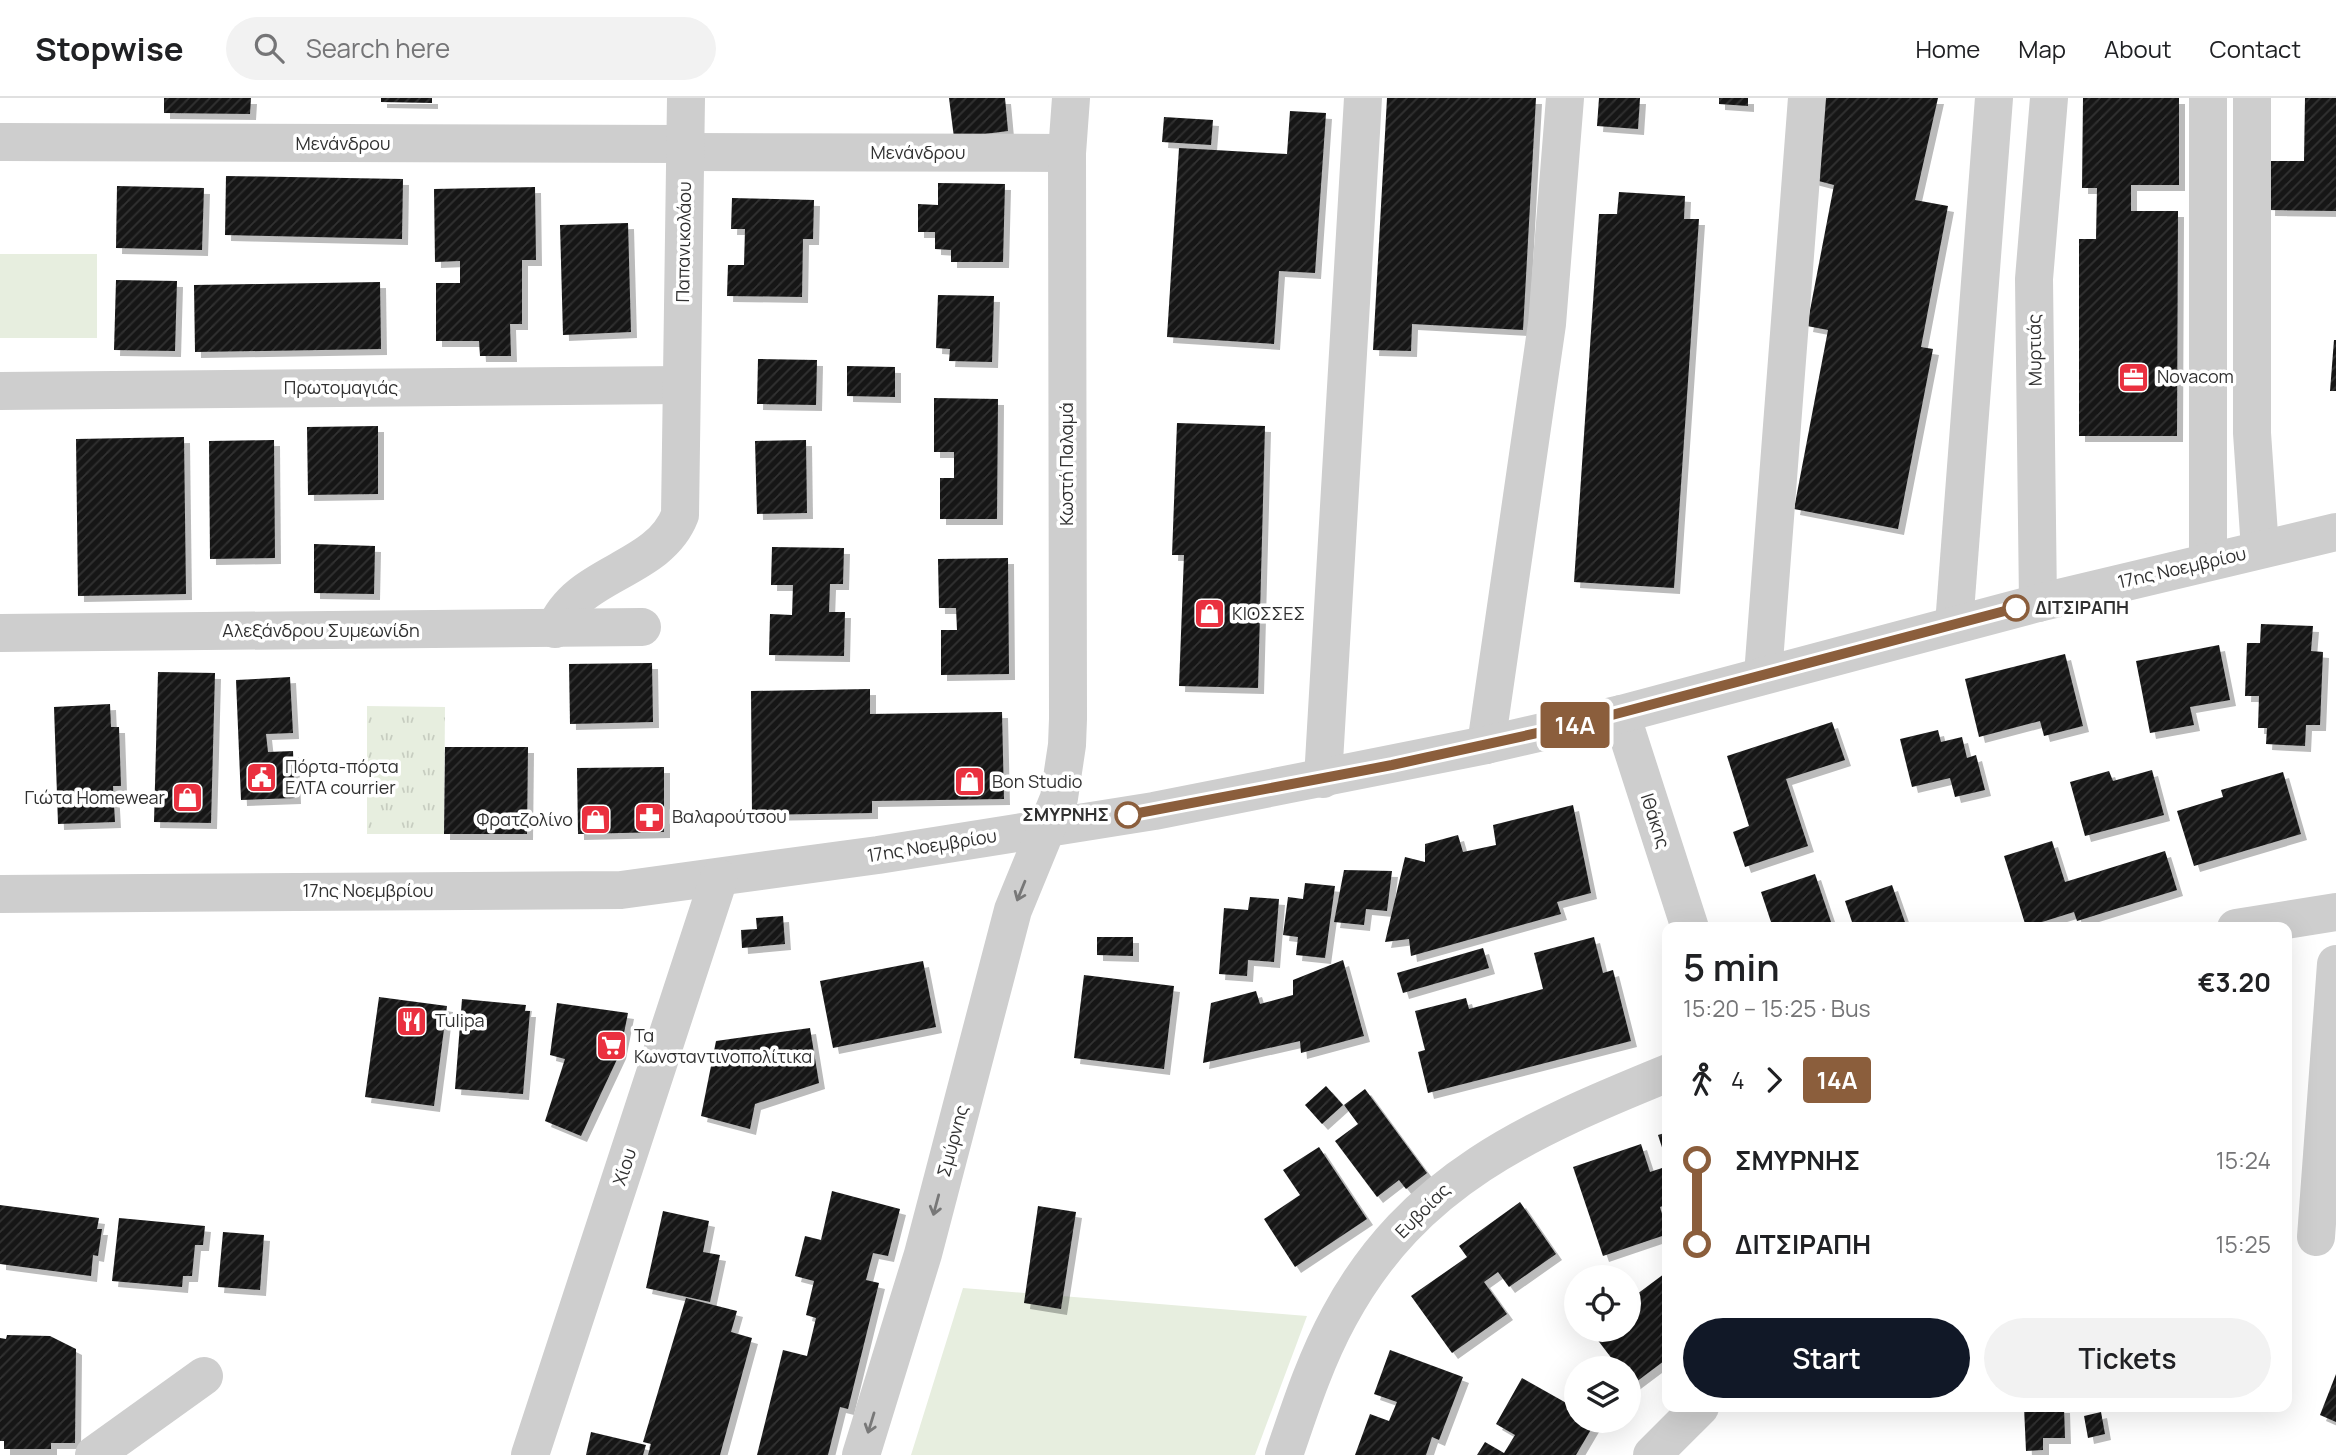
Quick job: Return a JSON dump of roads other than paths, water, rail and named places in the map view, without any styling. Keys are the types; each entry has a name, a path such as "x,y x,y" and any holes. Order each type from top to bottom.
{"street":[{"name":"Παπανικολάου","path":"555,629 566,607 579,595 657,546 676,526 681,506 687,98"},
{"name":"Κωστή Παλαμά","path":"1048,828 1059,798 1068,745 1066,153 1071,98"},
{"path":"1323,779 1363,98"},
{"path":"1486,745 1547,324 1565,98"},
{"path":"1763,675 1807,98"},
{"path":"1954,625 1994,98"},
{"name":"Μυρτιάς","path":"2038,603 2034,279 2049,98"},
{"path":"2208,98 2208,561"},
{"path":"2252,98 2252,433 2260,549"},
{"name":"Μενάνδρου","path":"0,142 1066,153"},
{"name":"Πρωτομαγιάς","path":"0,391 681,385"},
{"name":"17ης Νοεμβρίου","path":"0,894 599,891 719,878 1048,828 1323,779 1621,714 2038,603 2336,532"},
{"name":"Αλεξάνδρου Συμεωνίδη","path":"0,633 642,627"},
{"name":"Ιθάκης","path":"1621,714 1688,922"},
{"name":"Σμύρνης","path":"860,1455 923,1254 1013,910 1048,828"},
{"name":"Χίου","path":"530,1455 719,878"},
{"path":"2274,922 2336,912"},
{"path":"2313,1237 2336,964"},
{"name":"Ευβοίας","path":"1284,1455 1320,1355 1339,1316 1382,1254 1436,1195 1481,1160 1528,1134 1662,1076"},
{"path":"94,1455 204,1376"},
{"path":"1652,1455 1695,1412"}],"place":[{"name":"Novacom","path":"2134,377"},
{"name":"ΔΙΤΣΙΡΑΠΗ","path":"2016,608"},
{"name":"ΚΙΟΣΣΕΣ","path":"1209,614"},
{"name":"Πόρτα-πόρτα ΕΛΤΑ courrier","path":"262,777"},
{"name":"Bon Studio","path":"969,782"},
{"name":"Γιώτα Homewear","path":"188,798"},
{"name":"ΣΜΥΡΝΗΣ","path":"1128,815"},
{"name":"Βαλαρούτσου","path":"649,817"},
{"name":"Φρατζολίνο","path":"596,820"},
{"name":"Tulipa","path":"412,1021"},
{"name":"Τα Κωνσταντινοπολίτικα","path":"611,1046"}]}
